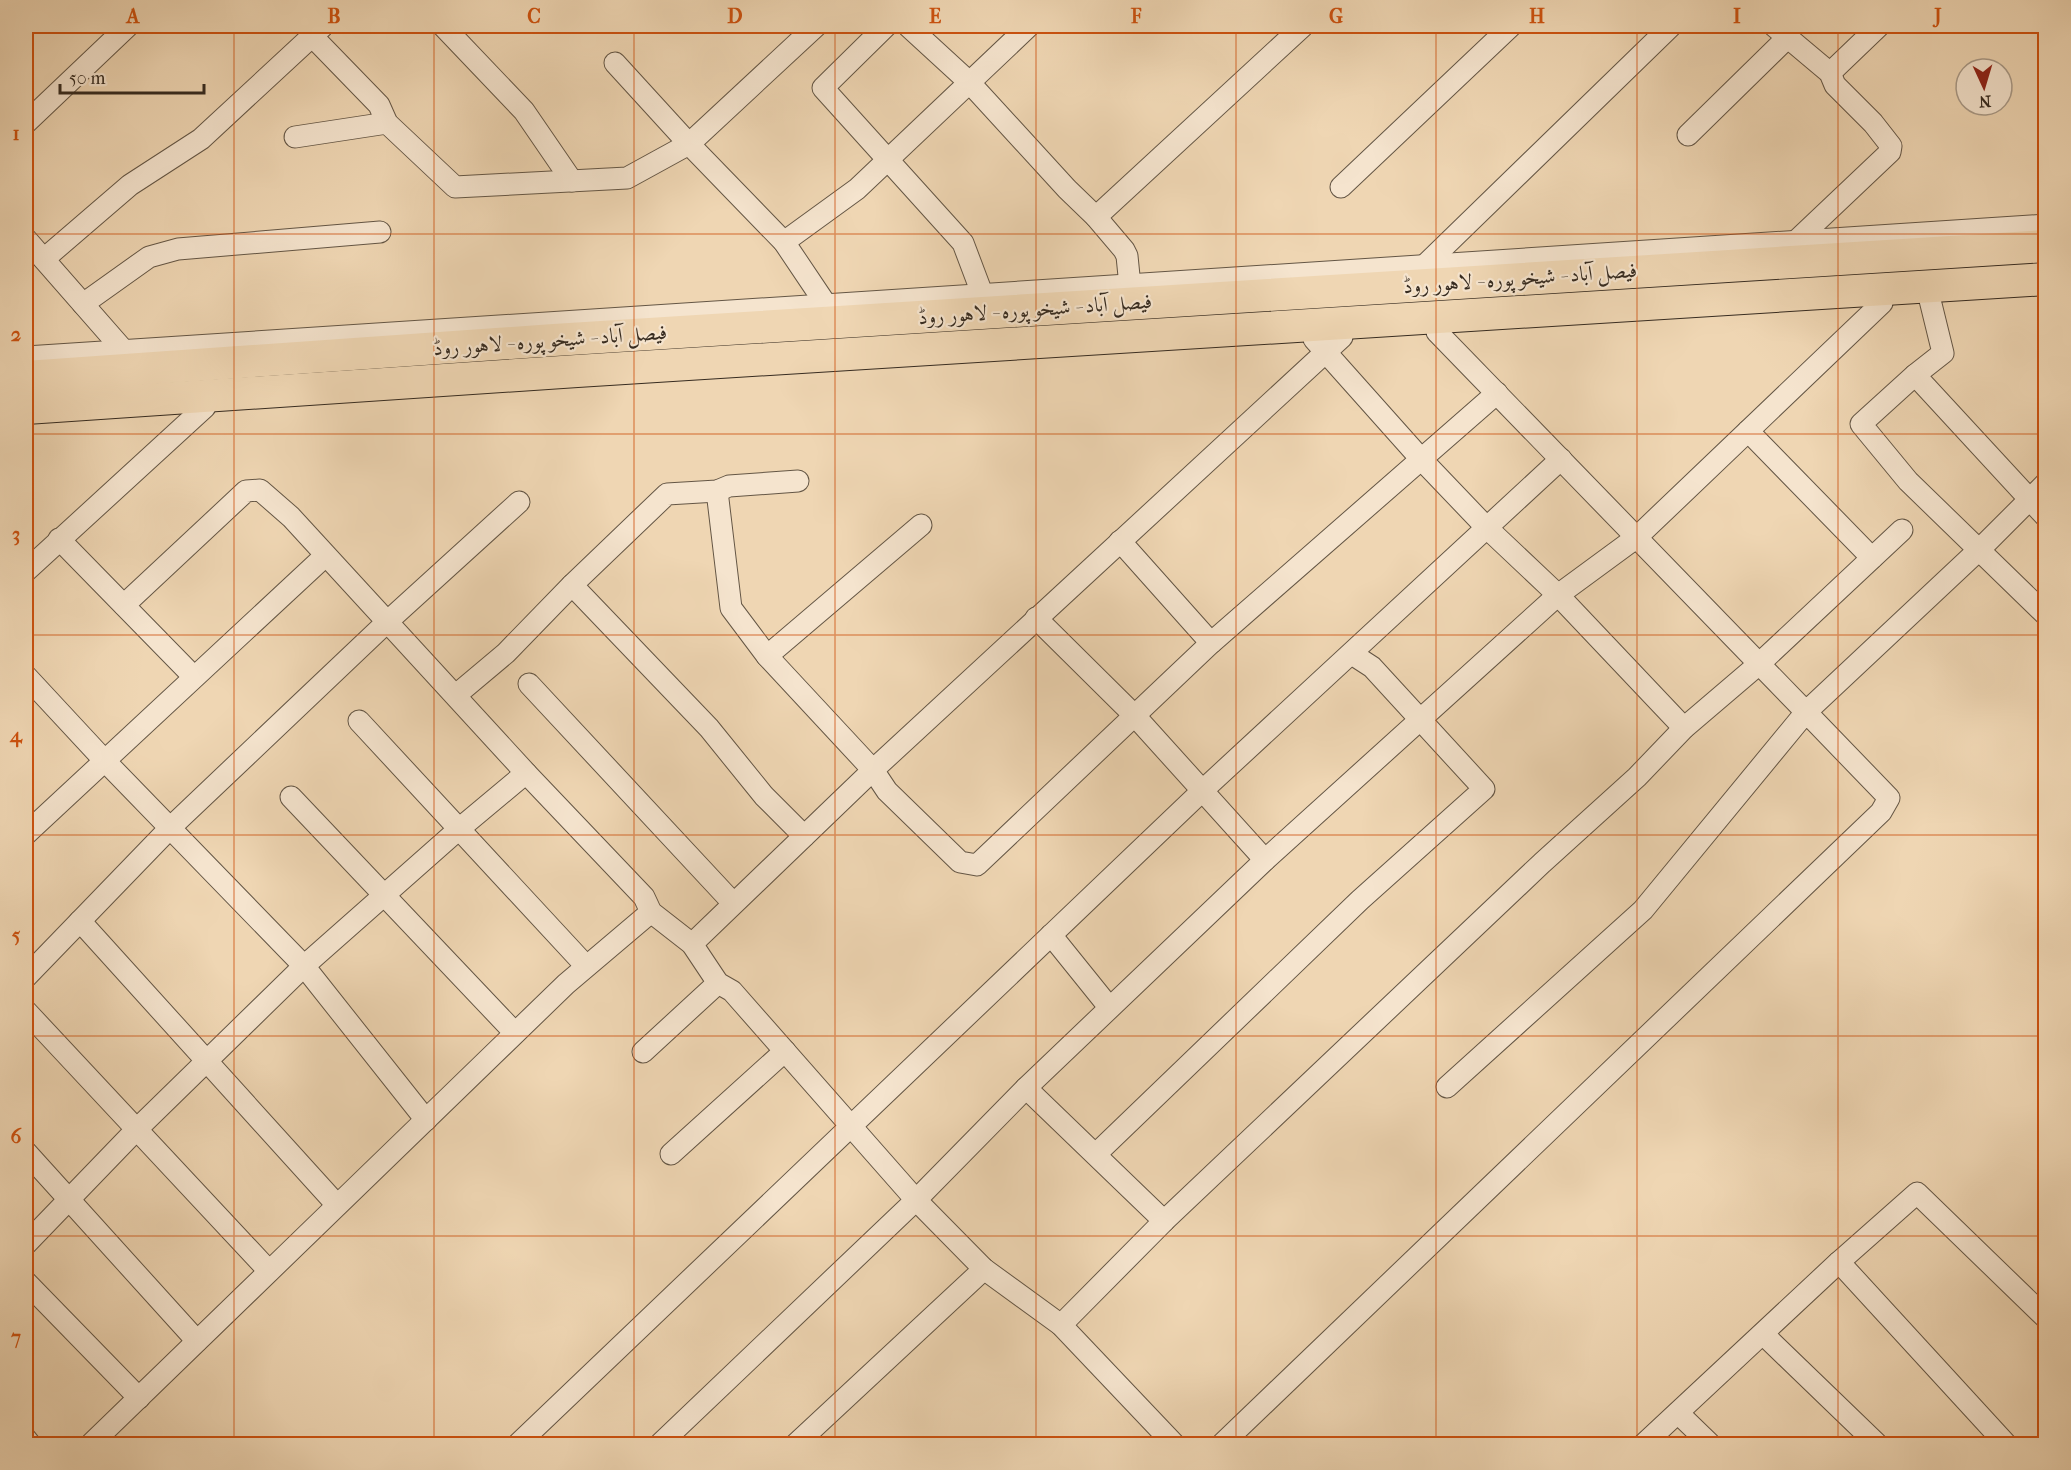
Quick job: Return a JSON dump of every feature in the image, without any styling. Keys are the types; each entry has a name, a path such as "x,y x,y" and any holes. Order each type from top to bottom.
{"highway":[{"name":"فیصل آباد - شیخو پورہ - لاہور روڈ","path":"26,377 554,340 2046,246"},
{"name":"فیصل آباد - شیخو پورہ - لاہور روڈ","path":"26,408 577,371 2046,279"}],"street":[{"path":"26,123 129,26"},
{"path":"442,26 524,111 572,181"},
{"path":"44,259 130,185 201,139 317,31 379,105 387,123 455,187 627,178 689,144 816,26"},
{"path":"886,26 823,88 963,243 983,296"},
{"path":"908,26 969,82 1067,189 1096,217 1127,256 1130,286"},
{"path":"784,242 857,189 1029,26"},
{"path":"1096,217 1303,26"},
{"path":"1341,187 1510,26"},
{"path":"1424,267 1671,26"},
{"path":"1830,74 1879,26"},
{"path":"1688,135 1781,32 1830,74 1835,85 1873,123 1891,146 1890,152 1795,242"},
{"path":"615,63 784,242 827,306"},
{"path":"295,137 387,123"},
{"path":"26,357 2046,225"},
{"path":"83,304 149,257 178,249 380,232"},
{"path":"26,239 126,352"},
{"path":"26,419 205,407 1320,346 1342,337 2046,293"},
{"path":"1930,300 1943,353 1861,424 1908,481 2046,615"},
{"path":"660,1444 916,1200 1026,1088 1264,860 1558,595 1637,537 1882,303"},
{"path":"1222,1444 1881,812 1889,798 1437,332"},
{"path":"1320,346 1421,459 1486,527 1558,595 1684,728"},
{"path":"692,944 873,770 1120,541 1320,346"},
{"path":"1915,375 2046,517"},
{"path":"717,491 731,608 767,656 873,770 887,791 960,862 977,865 1211,643 1497,393"},
{"path":"26,571 205,407"},
{"path":"1748,431 1872,558"},
{"path":"518,1444 1202,791 1561,459"},
{"path":"456,695 506,653 572,585 667,494 717,491 729,486 798,481"},
{"path":"1447,1087 1643,910 1806,712 1979,550 2046,483"},
{"path":"124,605 246,491 260,490 291,517 526,773 644,897 651,912 692,944 718,983 732,991 916,1200 984,1269 1061,1325 1174,1444"},
{"path":"26,977 171,827 387,622 519,502"},
{"path":"767,656 921,525"},
{"path":"1061,1325 1164,1221 1542,862 1637,777 1684,728 1759,664 1902,530"},
{"path":"59,539 194,677"},
{"path":"1120,541 1211,643"},
{"path":"26,834 325,556"},
{"path":"572,585 709,728 764,796 804,836"},
{"path":"1036,618 1135,716 1264,860"},
{"path":"1096,1154 1360,900 1484,789 1372,667 1352,654"},
{"path":"26,676 104,760 304,966 426,1120"},
{"path":"529,684 733,903"},
{"path":"359,721 586,966"},
{"path":"26,1244 136,1130 304,966 526,773"},
{"path":"291,797 515,1033"},
{"path":"91,1444 515,1033 586,966 651,912"},
{"path":"80,921 337,1205"},
{"path":"1051,935 1109,1007"},
{"path":"643,1052 718,983"},
{"path":"26,1011 269,1271"},
{"path":"670,1154 785,1052"},
{"path":"1026,1088 1164,1221"},
{"path":"26,1152 197,1341"},
{"path":"1644,1444 1839,1262 1917,1193 2046,1318"},
{"path":"1839,1262 2006,1444"},
{"path":"796,1444 984,1269"},
{"path":"26,1282 139,1398"},
{"path":"1763,1334 1877,1444"},
{"path":"1678,1413 1710,1444"},
{"path":"26,1440 30,1444"}]}
